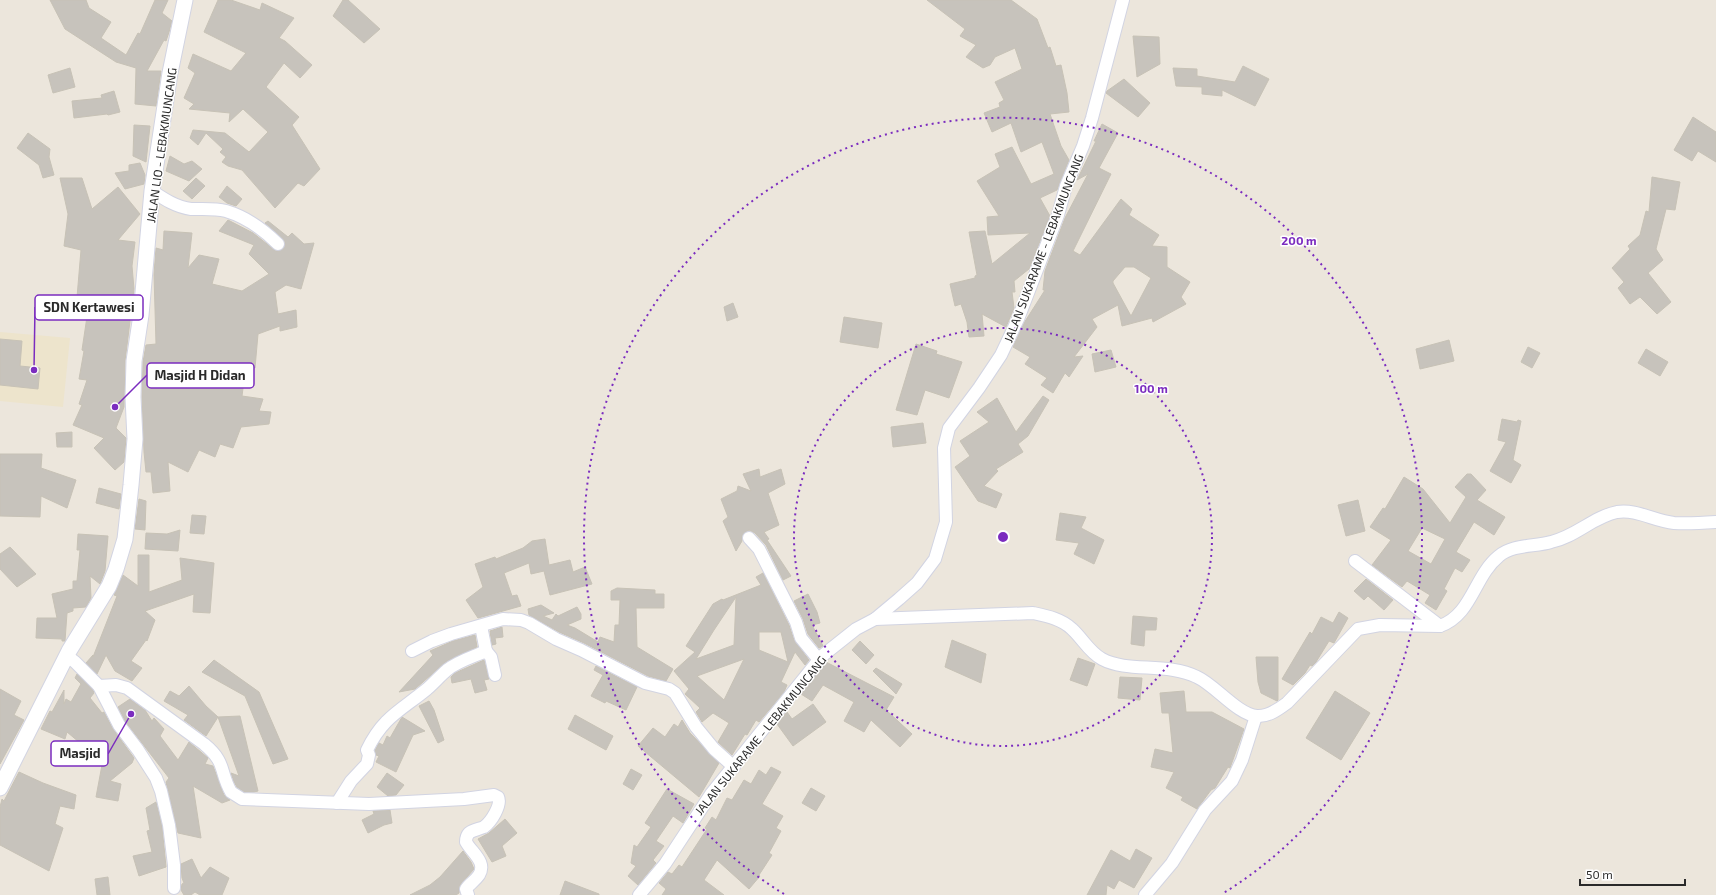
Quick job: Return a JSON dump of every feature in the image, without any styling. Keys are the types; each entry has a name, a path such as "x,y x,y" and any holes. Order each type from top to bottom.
{"street":[{"name":"JALAN LIO - LEBAKMUNCANG","path":"0,788 66,655 109,586 125,539 135,439 133,397 134,361 142,307 152,192 170,73 185,0"},
{"name":"JALAN SUKARAME - LEBAKMUNCANG","path":"647,892 711,794 819,660 834,645 856,629 875,619 916,583 935,558 946,522 944,448 946,437 953,422 979,388 1000,355 1018,319 1058,215 1066,186 1083,146 1092,118 1123,0"},
{"path":"152,192 185,208 225,211 239,216 258,228 278,244"},
{"path":"875,619 1033,613 1046,616 1067,624 1092,653 1102,659 1129,666 1161,667 1182,671 1208,683 1232,704 1245,712 1256,716 1276,711 1287,702 1358,630 1380,625 1440,626 1448,623 1456,617 1468,603 1483,573 1491,563 1501,554 1510,550 1524,546 1552,542 1596,520 1617,512 1626,511 1638,513 1674,523 1716,522"},
{"path":"749,538 759,549 796,622 801,638 819,660"},
{"path":"1355,561 1440,626"},
{"path":"412,651 432,641 503,619 521,620 645,683 670,690 679,697 696,727 714,749 734,767"},
{"path":"481,626 486,651 491,657 495,675"},
{"path":"337,803 350,781 367,764 369,755 367,750 375,734 391,716 427,689 457,663 486,651"},
{"path":"66,655 99,686 119,725 138,750 156,778 161,791 173,845 174,888"},
{"path":"99,686 116,685 134,692 204,744 219,759 229,789 242,799 369,804 464,799 494,795 498,797 499,802 490,820 483,827 467,836 466,842 477,856 482,868 479,875 466,889 468,895"},
{"path":"1145,895 1172,863 1205,810 1232,781 1242,760 1256,716"}],"shaded area":[{"path":"0,332 70,338 63,407 0,401"}],"building":[{"path":"50,0 86,0 89,8 111,22 101,38 126,55 138,33 140,34 155,0 168,0 162,13 172,21 169,32 166,41 164,40 147,71 161,71 156,106 135,104 136,68 116,62 65,29"},
{"path":"218,0 231,0 260,10 262,3 294,18 279,38 285,41 312,65 300,78 284,63 266,87 299,117 292,125 320,169 304,186 298,183 275,208 242,170 228,166 222,162 226,157 220,152 223,149 206,133 198,145 190,138 193,130 225,133 249,152 268,132 243,109 229,122 230,113 189,109 194,104 184,98 195,73 188,68 193,54 231,71 246,53 204,32"},
{"path":"343,0 348,0 380,29 364,43 333,16"},
{"path":"927,0 1011,0 1037,19 1048,48 1050,47 1056,66 1061,65 1067,93 1069,112 1050,114 1061,146 1069,160 1057,190 1040,198 1050,216 1029,269 1014,281 1015,292 1012,292 1014,308 1006,327 982,314 984,336 969,337 967,322 961,304 955,306 950,284 975,278 977,275 969,232 985,231 992,264 1030,233 988,235 987,217 999,216 977,181 1000,167 995,154 1012,147 1031,184 1054,174 1042,142 1021,152 1011,123 992,132 984,113 1000,107 999,103 1004,100 995,82 1022,69 1015,48 995,57 990,65 983,68 966,57 976,45 960,36 965,29"},
{"path":"1133,36 1159,37 1160,64 1137,77"},
{"path":"1243,66 1269,79 1255,106 1222,90 1222,96 1202,94 1202,87 1176,86 1173,68 1197,69 1197,76 1235,82"},
{"path":"70,68 75,87 53,93 48,75"},
{"path":"1124,79 1150,103 1138,117 1106,93"},
{"path":"114,91 120,112 108,115 74,118 72,101 102,98 101,95"},
{"path":"1693,117 1716,132 1716,162 1698,151 1692,161 1674,150"},
{"path":"1102,124 1118,133 1099,168 1111,174 1073,251 1080,255 1121,199 1132,209 1129,215 1159,235 1152,246 1167,247 1167,267 1190,282 1181,297 1186,304 1153,322 1152,318 1122,326 1118,305 1092,319 1097,327 1074,357 1083,356 1069,377 1065,373 1053,393 1041,385 1047,378 1025,364 1030,357 1013,347 1024,323 1045,290 1043,290 1045,271 1065,218 1088,174 1077,180 1096,141 1094,141","holes":["1125,267 1134,267 1151,278 1131,316 1113,281"]},
{"path":"134,125 150,126 146,162 133,156"},
{"path":"28,133 50,149 49,157 54,175 43,178 39,165 17,148"},
{"path":"170,156 184,164 192,161 202,169 189,181 166,171"},
{"path":"140,163 145,175 144,184 125,189 115,173 129,171 129,165"},
{"path":"1652,177 1680,182 1675,210 1666,209 1656,249 1663,260 1648,273 1671,302 1657,314 1640,297 1630,304 1618,288 1624,282 1612,268 1630,249 1628,246 1640,235 1646,211 1649,212"},
{"path":"60,178 82,178 92,209 118,187 140,214 118,240 135,242 132,266 134,289 125,361 124,407 116,428 126,438 124,462 115,470 94,448 104,438 73,425 82,405 79,404 87,380 79,379 84,351 82,350 88,310 76,309 81,250 64,246 68,214"},
{"path":"196,178 205,186 192,199 183,191"},
{"path":"227,186 242,199 236,206 227,203 219,197"},
{"path":"228,220 253,233 276,251 283,249 285,242 265,223 268,221 288,237 292,233 304,244 314,243 301,289 286,285 275,292 278,314 296,310 297,327 280,331 280,326 258,334 255,368 246,365 242,396 263,399 259,411 271,412 269,424 241,427 233,448 220,444 215,457 199,450 188,472 168,462 170,491 153,493 151,472 146,472 142,397 143,362 146,345 156,344 154,274 156,248 163,250 164,231 192,233 188,268 199,255 219,259 212,284 242,291 269,274 249,254 254,245 219,231"},
{"path":"733,303 738,317 727,321 724,307"},
{"path":"844,317 882,323 878,348 840,342"},
{"path":"0,339 22,341 20,366 40,368 38,389 0,385"},
{"path":"1449,340 1454,361 1420,369 1416,349"},
{"path":"916,344 937,351 936,354 962,362 949,398 925,390 917,415 896,410"},
{"path":"1528,347 1540,353 1532,368 1521,362"},
{"path":"1646,349 1668,362 1660,376 1638,363"},
{"path":"1111,350 1116,367 1095,372 1092,354"},
{"path":"1043,396 1049,400 1028,436 1018,444 1023,452 996,469 998,471 984,486 1002,494 996,508 978,501 955,467 970,456 960,441 989,422 977,412 997,398 1016,432"},
{"path":"1502,419 1517,422 1518,420 1521,421 1513,460 1521,465 1511,483 1490,471 1506,442 1498,440"},
{"path":"923,423 926,443 893,447 891,427"},
{"path":"72,432 72,447 57,447 56,433"},
{"path":"0,454 42,454 41,468 76,480 67,508 41,496 40,517 0,516"},
{"path":"759,469 760,477 781,469 785,484 768,493 779,525 764,532 769,539 767,540 791,576 783,580 766,545 755,533 749,530 744,533 742,536 742,541 736,551 723,521 728,517 721,499 737,491 738,486 751,491 743,474"},
{"path":"1467,474 1471,474 1486,490 1477,500 1505,517 1494,535 1474,522 1456,552 1470,560 1462,572 1455,568 1444,589 1447,591 1436,610 1425,603 1430,595 1407,581 1402,587 1372,565 1391,540 1370,527 1383,508 1385,509 1404,477 1423,489 1450,523 1466,497 1455,487","holes":["1422,528 1445,539 1431,564 1408,551"]},
{"path":"99,488 121,494 119,509 96,503"},
{"path":"139,499 146,501 145,530 135,529"},
{"path":"1358,500 1365,531 1346,536 1338,505"},
{"path":"1060,513 1086,517 1081,528 1104,540 1094,564 1074,554 1079,543 1056,540"},
{"path":"192,515 206,516 204,534 190,533"},
{"path":"180,530 178,551 145,549 146,533 167,534"},
{"path":"78,534 108,536 105,571 100,584 90,576 91,598 86,607 73,608 73,611 67,613 65,641 62,641 62,639 36,638 37,618 57,618 52,594 73,589 73,581 77,581 80,550 77,550"},
{"path":"545,539 549,565 570,560 573,572 585,567 592,584 550,595 544,571 531,574 529,563 504,573 512,596 517,595 521,606 478,618 466,600 483,587 475,564 495,557 496,559 523,548 532,541"},
{"path":"10,547 36,574 17,587 0,569 0,554"},
{"path":"138,555 149,555 149,592 182,580 180,558 214,563 210,613 193,612 194,594 145,611 155,620 147,641 146,640 131,661 142,668 132,681 115,671 106,655 97,674 86,663 93,655 93,657 117,596 114,595 123,575 138,586"},
{"path":"763,573 789,625 794,640 809,660 805,665 795,652 781,682 787,685 784,692 759,722 756,720 732,755 718,742 729,723 713,713 702,722 696,712 700,708 685,694 689,689 674,671 695,652 686,646 713,604 722,599 723,600 761,585 756,577","holes":["736,597 734,645 696,659 714,630","759,632 781,632 788,662 759,650","744,659 724,700 697,676"]},
{"path":"1366,579 1393,600 1384,610 1368,596 1364,600 1354,591"},
{"path":"617,588 655,590 655,594 664,594 664,608 636,608 637,647 673,669 666,681 648,676 584,643 559,632 529,615 528,609 541,605 554,613 543,616 552,620 556,614 558,616 577,607 581,614 581,619 567,625 575,628 598,642 600,637 614,642 615,625 619,625 620,600 611,600 611,591"},
{"path":"808,594 817,612 820,623 812,625 823,646 819,648 808,634 803,619 794,601"},
{"path":"1339,612 1348,618 1334,643 1329,641 1316,662 1312,666 1310,665 1305,673 1293,685 1282,679 1310,632 1312,634 1321,617 1333,623"},
{"path":"1133,616 1157,618 1156,630 1145,630 1144,646 1131,644"},
{"path":"502,627 503,637 495,638 496,644 492,645 490,631"},
{"path":"475,635 477,647 447,661 415,689 399,692 433,655 430,651 453,641"},
{"path":"952,640 986,654 981,683 945,667"},
{"path":"860,641 874,655 866,664 852,650"},
{"path":"1256,657 1278,657 1277,701 1261,693 1258,682"},
{"path":"1078,658 1095,664 1087,686 1070,680"},
{"path":"214,660 259,692 288,759 273,764 245,696 202,672"},
{"path":"484,660 489,679 484,680 487,690 475,693 471,679 452,683 451,677 455,673"},
{"path":"826,662 894,697 886,710 912,734 900,747 871,720 864,732 844,721 854,702 823,685 812,701 801,694"},
{"path":"596,666 637,687 626,710 606,701 605,703 591,696 603,675 594,670"},
{"path":"876,668 902,684 896,694 873,671"},
{"path":"77,674 93,690 94,693 90,698 102,713 104,712 113,729 134,758 132,763 110,781 121,784 118,801 96,797 102,765 89,758 92,753 67,732 65,739 41,729 50,711 52,712 64,690 64,704 66,699 71,702 81,684 75,678"},
{"path":"1120,677 1142,678 1140,700 1118,698"},
{"path":"189,686 206,706 218,717 206,736 184,720 188,715 164,701 170,691 179,696"},
{"path":"0,689 21,701 14,715 24,720 0,764"},
{"path":"1184,691 1186,712 1212,712 1244,729 1230,768 1228,767 1215,788 1211,790 1197,809 1181,800 1183,797 1166,788 1174,772 1151,767 1155,749 1173,753 1169,713 1162,713 1160,693"},
{"path":"1335,691 1370,713 1341,760 1306,738"},
{"path":"130,699 145,710 152,721 154,718 164,729 160,736 178,760 189,742 208,758 205,764 213,766 224,795 230,800 222,803 193,786 201,838 178,833 166,782 169,778 125,721 118,707"},
{"path":"429,701 434,710 444,740 438,743 419,706"},
{"path":"813,704 826,722 793,746 777,724 787,712 792,719"},
{"path":"575,715 613,736 606,750 568,729"},
{"path":"240,716 258,791 254,792 244,792 237,787 234,782 231,773 239,776 218,717"},
{"path":"402,717 425,731 413,735 396,772 376,762 379,756 376,755 375,750 379,743 383,745 387,736 390,738"},
{"path":"682,720 690,733 719,763 699,797 638,746 653,728 665,737 674,724 678,727"},
{"path":"771,767 781,772 762,804 783,816 776,828 781,831 769,853 772,855 759,875 760,876 749,889 717,860 704,880 724,895 662,895 666,889 659,883 668,872 672,874 679,865 682,867 707,829 705,828 712,817 716,820 727,798 732,800 744,780 751,784 759,770 766,775"},
{"path":"631,769 642,775 633,790 623,784"},
{"path":"19,772 43,783 76,795 74,809 60,806 55,824 63,828 49,871 0,845 0,807 2,799 4,801"},
{"path":"387,773 404,785 396,795 388,796 377,787"},
{"path":"811,788 825,796 816,811 802,803"},
{"path":"667,789 694,804 683,823 673,816 656,841 664,846 653,860 656,863 638,885 628,876 636,866 631,863 634,845 637,847 651,827 645,823"},
{"path":"156,802 162,826 166,867 139,876 133,856 152,852 147,831 150,830 146,808"},
{"path":"390,810 392,823 384,825 368,833 362,820 374,814 373,811"},
{"path":"505,819 517,833 502,846 506,856 492,862 478,839 489,833"},
{"path":"1136,849 1152,858 1134,888 1119,880 1114,889 1107,885 1106,895 1087,895 1111,850 1130,861"},
{"path":"463,851 474,869 460,885 459,893 456,895 410,895 430,885 440,877"},
{"path":"192,859 201,878 210,867 229,878 222,895 200,895 195,892 191,895 184,895 181,890 182,884 184,883 181,864"},
{"path":"108,877 110,895 97,895 95,879"},
{"path":"565,881 599,894 599,895 560,895"}],"place":[{"name":"SDN Kertawesi","path":"34,370"},
{"name":"Masjid H Didan","path":"115,407"},
{"name":"Masjid","path":"131,714"}]}
